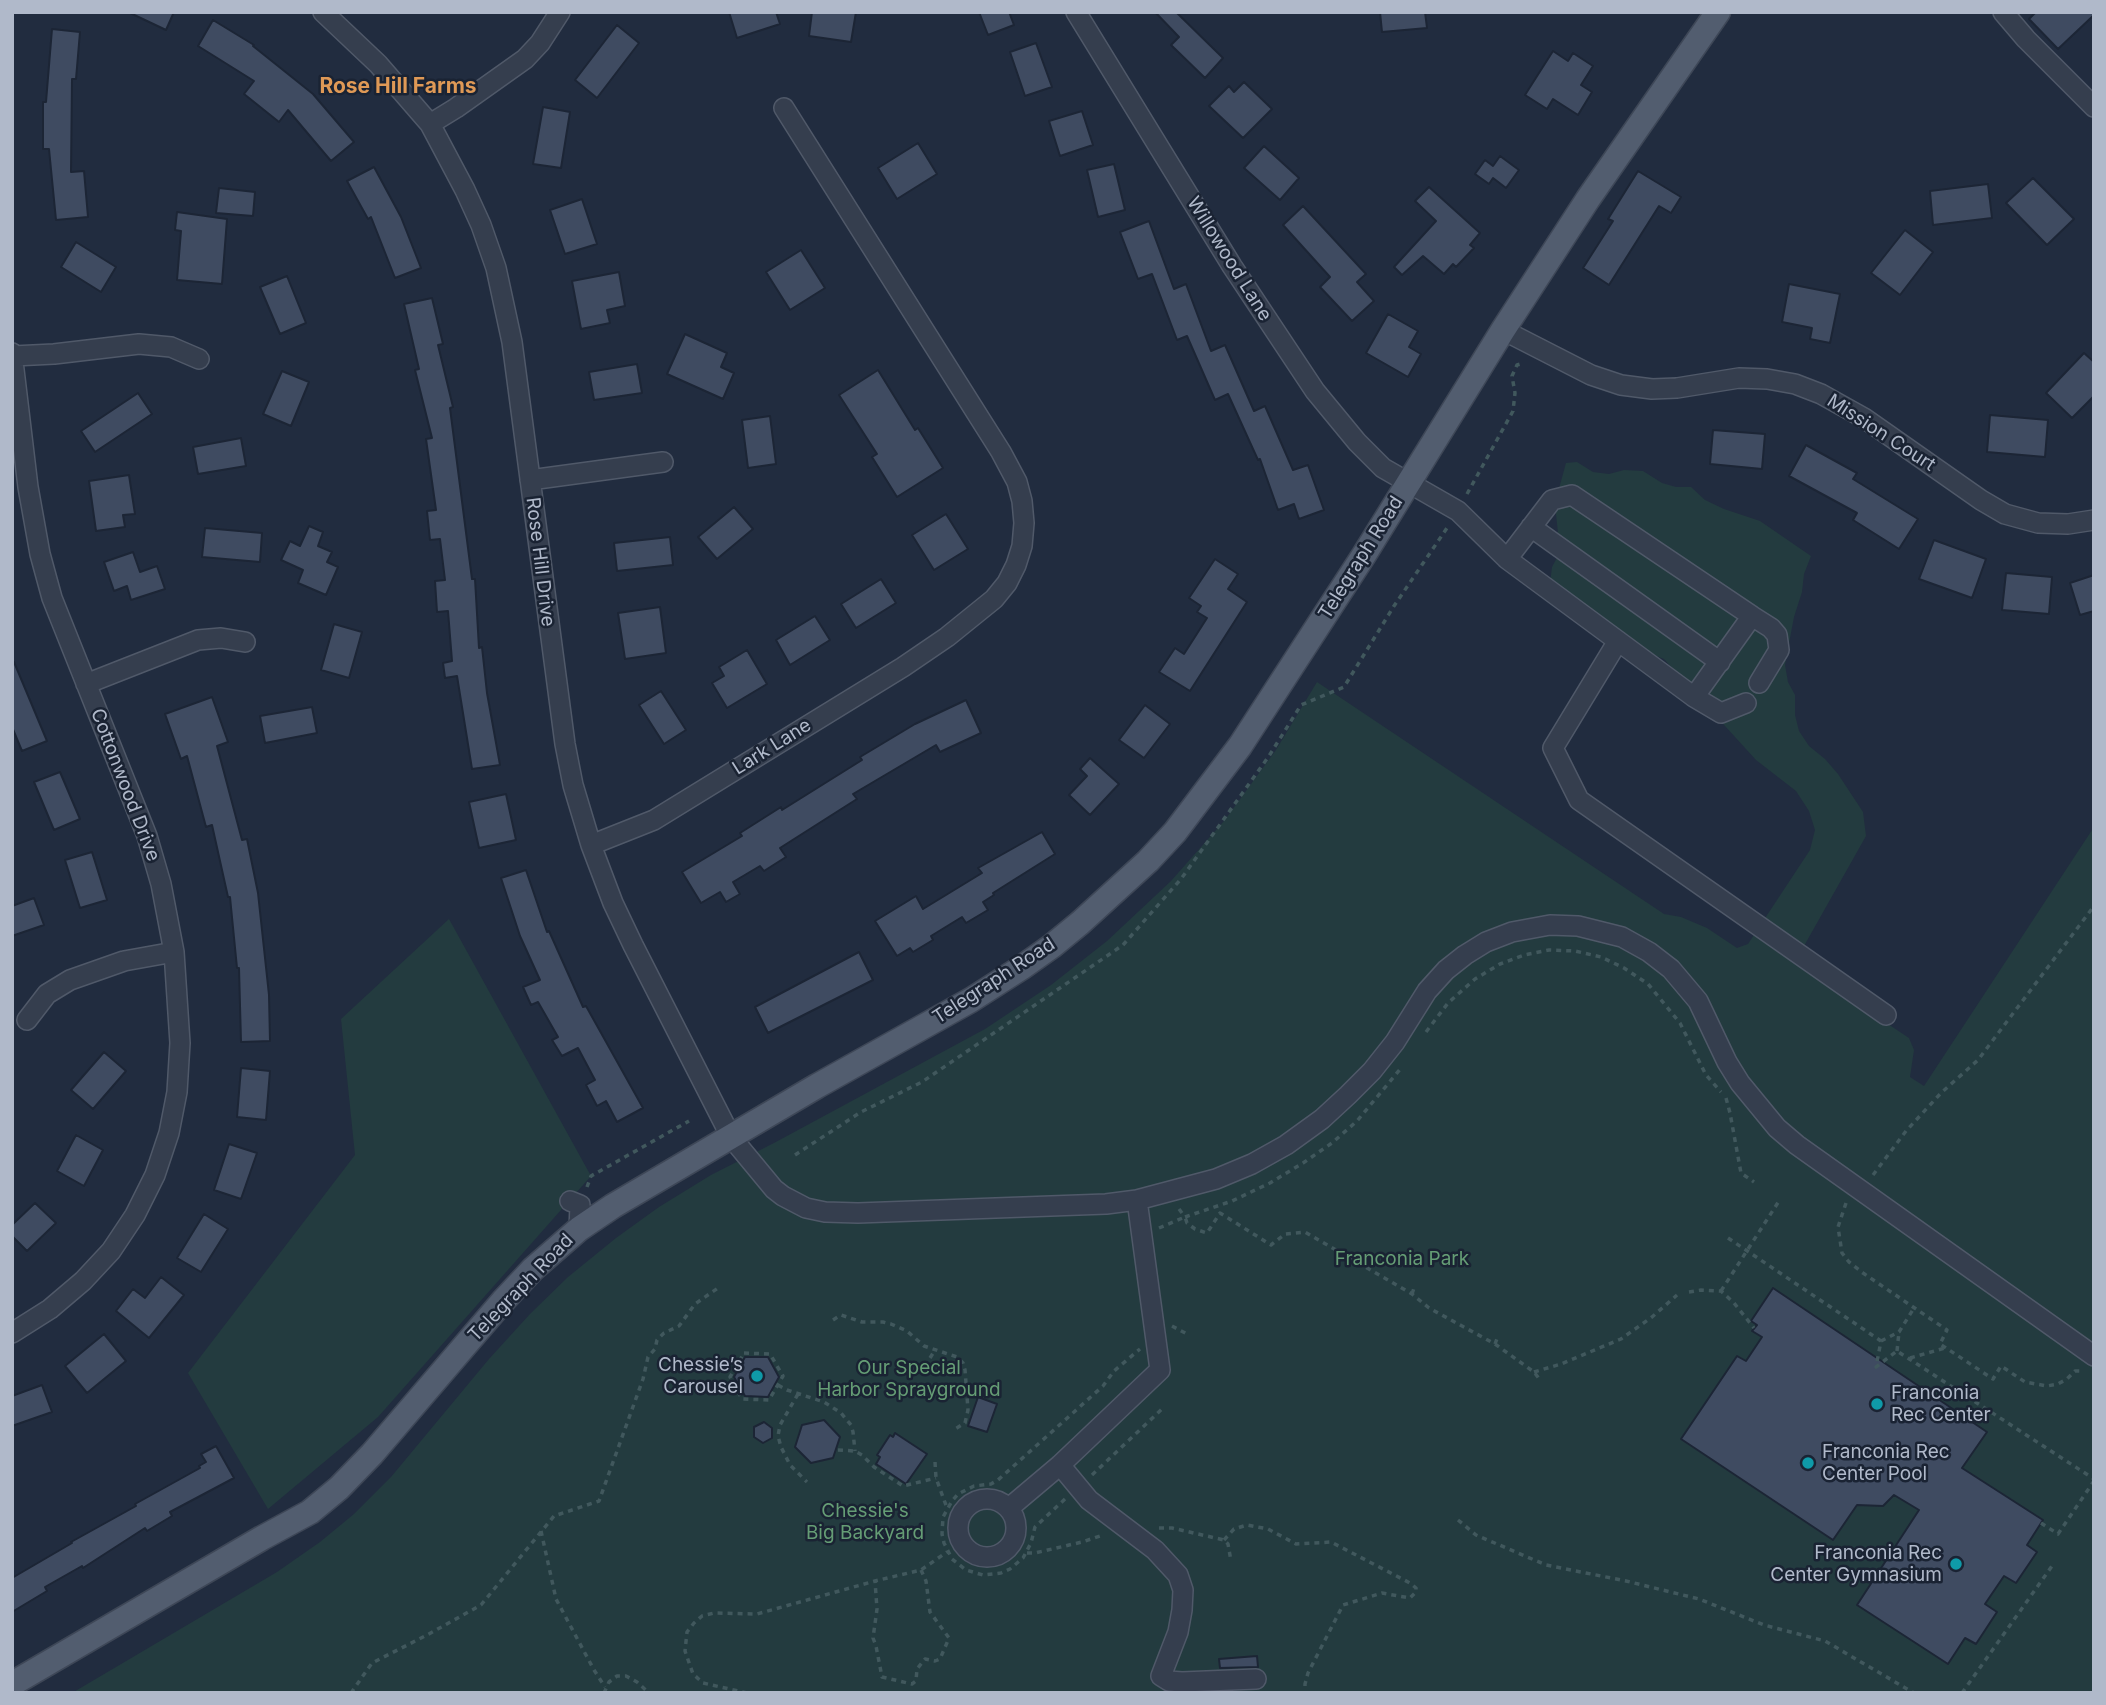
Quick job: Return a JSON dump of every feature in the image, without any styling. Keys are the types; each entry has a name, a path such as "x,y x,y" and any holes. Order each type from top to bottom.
{"main road":[{"name":"Telegraph Road","path":"12,1684 310,1512 339,1488 372,1454 533,1269 576,1211 612,1206 971,1000 1021,968 1080,923 1149,860 1189,814 1240,746 1588,199 1718,12"}],"street":[{"name":"Rose Hill Drive","path":"323,12 378,64 430,124 481,225 496,268 512,342 565,744 573,785 591,845 613,903 633,945 731,1137 774,1189 783,1196 806,1208 825,1212 1078,1205 1137,1200 1216,1179 1252,1164 1286,1145 1322,1119 1372,1071 1395,1042 1427,991 1446,970 1465,955 1486,942 1512,932 1550,925 1578,926 1609,932 1649,951 1671,969 1698,1001 1727,1062 1752,1100 1777,1128 1854,1194 2091,1363"},
{"path":"430,124 525,59 541,43 560,12"},
{"name":"Willowood Lane","path":"1076,12 1232,266 1315,391 1357,442 1383,468 1458,511 1507,559 1694,697 1721,713 1746,703"},
{"path":"2003,12 2094,107"},
{"name":"Lark Lane","path":"591,845 654,820 904,667 994,599 1007,583 1022,546 1022,501 1017,482 1001,452 784,108"},
{"name":"Mission Court","path":"1503,330 1591,375 1621,384 1677,388 1739,378 1795,384 1821,394 1864,418 2005,514 2038,523 2068,524 2094,520"},
{"path":"13,354 54,354 139,344 171,347 199,359"},
{"name":"Cottonwood Drive","path":"12,1333 50,1309 92,1271 111,1251 135,1215 155,1175 169,1133 177,1092 180,1021 174,952 161,884 147,836 52,598 40,554 28,487 13,354"},
{"path":"530,480 663,461"},
{"path":"1507,559 1552,500 1572,495 1771,628 1777,635 1779,649 1759,683"},
{"path":"1531,527 1720,662"},
{"path":"1694,697 1752,616"},
{"path":"86,684 198,639 221,638 244,642"},
{"path":"1618,641 1553,748 1579,800 1886,1015"},
{"path":"27,1020 47,994 71,980 124,961 174,952"},
{"path":"1009,1508 1060,1465 1160,1370 1137,1200"},
{"path":"1060,1465 1089,1500 1155,1550 1178,1575 1183,1590 1182,1610 1178,1632 1161,1676 1169,1681 1182,1682 1256,1679"}],"path":[{"path":"2091,1363 2074,1371 2058,1384 2047,1386 2025,1382 2001,1366 1993,1380 1940,1344 1947,1330 1849,1262 1842,1253 1838,1227 1854,1194 1941,1093 1978,1060 2094,906"},
{"path":"1420,1040 1448,1003 1475,979 1500,964 1549,950 1575,951 1601,957 1648,984 1680,1023 1706,1075 1727,1099 1741,1173 1754,1182"},
{"path":"1185,1217 1270,1183 1332,1143 1357,1121 1405,1062"},
{"path":"576,1211 591,1176 689,1121"},
{"path":"1721,1292 1779,1201"},
{"path":"1177,1207 1187,1223 1207,1233 1220,1213 1271,1245 1285,1234 1305,1232 1412,1294 1429,1308 1494,1344 1534,1372 1539,1380"},
{"path":"1728,1238 1881,1341"},
{"path":"1412,1294 1415,1285"},
{"path":"351,1693 372,1663 481,1605 554,1516 599,1501 643,1379 648,1357 655,1349 657,1339 679,1326 695,1304 718,1287"},
{"path":"1689,1292 1721,1292 1734,1303 1754,1328"},
{"path":"1534,1372 1621,1339 1677,1295"},
{"path":"1881,1341 1876,1367 1897,1351 1899,1332 1914,1308"},
{"path":"833,1320 841,1315 862,1322 891,1324 907,1331 924,1346 957,1357 963,1363 966,1379 968,1418 955,1429"},
{"path":"1881,1341 1899,1332"},
{"path":"1494,1344 1498,1336"},
{"path":"1114,1371 1144,1346"},
{"path":"1910,1358 1945,1348"},
{"path":"930,1359 935,1350"},
{"path":"1897,1351 2094,1480 2060,1535 2041,1523"},
{"path":"744,1353 770,1354 783,1376 778,1385 769,1400 743,1399 730,1377 744,1353"},
{"path":"778,1385 824,1402 841,1413 851,1425 855,1451"},
{"path":"798,1394 780,1425 778,1436 790,1465 807,1482"},
{"path":"838,1450 855,1451 903,1486 936,1478"},
{"path":"935,1462 936,1478 947,1508"},
{"path":"1458,1520 1476,1535 1546,1565 1699,1599 1764,1625 1825,1641 1913,1693"},
{"path":"1231,1561 1228,1544 1224,1540 1238,1527 1258,1525 1296,1544 1331,1542 1416,1588 1410,1598 1382,1593 1343,1605 1308,1672 1306,1693"},
{"path":"541,1531 556,1599 605,1687"},
{"path":"747,1693 703,1684 693,1674 685,1651 687,1632 702,1616 714,1613 757,1614 920,1570 947,1551"},
{"path":"1962,1693 2052,1566"},
{"path":"875,1581 877,1609 873,1638 877,1646 882,1678 912,1684 916,1681 917,1669 925,1659 940,1659 949,1638 930,1612 926,1581 920,1570"},
{"path":"604,1693 605,1687 617,1676 626,1676 638,1682 649,1693"}],"green space":[{"name":"Franconia Park","path":"1577,462 1593,472 1609,474 1624,470 1643,471 1662,483 1691,487 1705,500 1760,521 1811,556 1804,574 1785,665 1788,682 1795,695 1795,715 1799,731 1809,746 1838,774 1863,812 1866,836 1795,962 1909,1038 1914,1050 1910,1077 1924,1086 2094,827 2094,1693 72,1693 277,1572 354,1514 391,1477 530,1314 568,1277 616,1238 711,1175 985,1029 1051,985 1107,941 1171,881 1224,821 1276,750 1317,682 1664,914 1681,917 1707,928 1737,948 1748,944 1810,850 1815,830 1809,811 1796,791 1756,760 1664,659 1649,653 1550,583 1552,567 1560,552 1557,496 1566,463"},
{"path":"449,919 591,1176 378,1417 268,1509 188,1373 355,1155 341,1019"}],"building":[{"path":"128,12 174,12 166,30"},
{"path":"729,12 776,12 780,24 737,38"},
{"path":"812,12 856,12 851,42 809,36"},
{"path":"979,12 1009,12 1014,25 988,35"},
{"path":"1155,12 1176,12 1223,58 1205,78 1171,45 1179,37"},
{"path":"1380,12 1425,12 1427,28 1382,32"},
{"path":"2036,12 2094,12 2094,15 2058,49 2029,19"},
{"path":"213,20 254,45 313,94 354,142 331,161 288,110 279,122 244,94 254,81 198,46"},
{"path":"617,25 639,43 597,98 575,80"},
{"path":"52,29 80,32 76,79 72,79 71,172 84,171 88,217 56,220 49,149 43,149 43,102 46,102"},
{"path":"1036,43 1052,87 1025,96 1010,52"},
{"path":"1553,51 1568,61 1573,53 1593,66 1581,85 1592,92 1578,115 1553,99 1547,109 1525,95"},
{"path":"1244,82 1272,109 1243,138 1209,106 1229,86 1234,92"},
{"path":"543,107 570,112 561,168 533,164"},
{"path":"1082,111 1093,145 1060,156 1049,121"},
{"path":"918,143 937,174 897,199 878,168"},
{"path":"1264,146 1299,178 1280,200 1244,168"},
{"path":"1500,156 1519,170 1506,188 1493,178 1489,184 1475,174 1485,160 1493,166"},
{"path":"1114,164 1125,210 1098,217 1087,170"},
{"path":"374,167 401,217 421,268 395,278 371,217 368,219 347,181"},
{"path":"1638,171 1681,197 1671,213 1659,206 1609,285 1583,268 1613,221 1608,219"},
{"path":"2033,178 2074,219 2047,245 2006,203"},
{"path":"1988,184 1992,218 1933,225 1930,191"},
{"path":"1429,187 1480,233 1470,245 1474,248 1456,267 1453,264 1444,274 1423,256 1402,275 1394,267 1436,221 1415,201"},
{"path":"219,188 255,192 253,216 216,213"},
{"path":"582,199 597,244 565,254 550,210"},
{"path":"1303,206 1366,274 1357,282 1374,301 1352,321 1320,287 1330,277 1283,225"},
{"path":"177,212 227,219 222,284 177,280 181,231 175,230"},
{"path":"1149,221 1174,289 1186,284 1211,351 1225,345 1254,411 1265,406 1293,470 1308,465 1324,510 1299,519 1294,504 1278,510 1260,459 1258,460 1228,394 1215,400 1187,336 1177,340 1152,274 1138,279 1120,232"},
{"path":"1905,230 1933,252 1900,295 1871,273"},
{"path":"76,242 116,267 101,292 61,267"},
{"path":"801,250 825,288 790,310 766,272"},
{"path":"619,272 625,306 607,310 610,323 581,329 572,281"},
{"path":"287,276 306,323 280,334 260,287"},
{"path":"1789,284 1840,294 1830,343 1810,339 1812,328 1782,322"},
{"path":"432,298 443,344 438,345 453,407 450,408 472,579 475,579 479,648 482,647 500,765 472,769 457,676 445,678 443,663 452,661 448,611 437,612 435,581 445,580 440,539 430,540 427,511 436,510 426,439 432,438 415,370 419,369 404,304"},
{"path":"1388,314 1418,331 1409,347 1421,354 1408,377 1366,353"},
{"path":"685,334 727,353 721,367 734,373 723,399 667,374"},
{"path":"2084,353 2094,362 2094,396 2072,418 2046,393"},
{"path":"637,364 642,393 594,400 589,372"},
{"path":"878,370 915,430 918,428 943,468 897,497 872,457 877,454 839,395"},
{"path":"282,371 309,382 291,426 263,414"},
{"path":"138,393 152,414 95,452 81,431"},
{"path":"1990,415 2048,420 2045,457 1987,452"},
{"path":"770,416 776,464 748,468 742,420"},
{"path":"1713,430 1765,434 1762,469 1710,464"},
{"path":"241,438 246,466 198,474 193,447"},
{"path":"1806,445 1857,473 1853,479 1918,519 1899,549 1853,520 1857,513 1789,476"},
{"path":"129,475 135,514 123,515 125,527 96,531 89,481"},
{"path":"734,507 753,529 717,559 698,537"},
{"path":"946,514 968,549 934,570 912,535"},
{"path":"309,526 323,532 318,546 332,552 327,562 338,567 326,595 298,583 303,570 281,560 290,541 300,546"},
{"path":"205,528 262,533 260,562 202,557"},
{"path":"670,537 673,565 617,571 614,543"},
{"path":"1934,540 1986,559 1972,598 1919,579"},
{"path":"133,552 140,572 157,566 165,589 131,600 127,586 114,591 104,562"},
{"path":"1215,559 1238,574 1228,589 1247,602 1190,691 1159,672 1175,648 1184,654 1207,618 1197,612 1201,606 1189,598"},
{"path":"2006,573 2052,577 2049,614 2002,610"},
{"path":"2094,575 2094,611 2080,615 2070,583"},
{"path":"881,579 896,603 856,628 841,604"},
{"path":"660,607 666,653 625,659 618,613"},
{"path":"815,616 830,640 790,665 776,640"},
{"path":"334,624 362,632 349,678 321,670"},
{"path":"747,650 767,684 727,708 712,683 724,676 719,667"},
{"path":"14,662 47,741 22,751 12,727"},
{"path":"661,691 686,730 664,744 639,705"},
{"path":"212,697 228,742 217,746 242,840 247,839 258,893 269,995 270,1041 241,1042 239,968 230,897 212,825 206,827 187,756 181,759 165,714"},
{"path":"966,700 981,733 940,752 936,745 853,794 857,799 780,848 786,857 764,871 760,866 733,882 740,894 726,902 720,892 701,903 682,872 742,836 740,833 781,807 782,810 862,760 860,757 915,724"},
{"path":"1145,705 1170,724 1144,758 1119,740"},
{"path":"312,707 317,733 265,743 260,716"},
{"path":"1090,758 1119,784 1090,815 1069,795 1087,776 1080,769"},
{"path":"60,772 80,819 54,830 34,782"},
{"path":"506,794 516,840 479,848 469,802"},
{"path":"1042,832 1055,854 993,893 994,895 983,902 988,910 966,923 962,917 931,936 933,940 913,952 910,948 897,956 875,921 916,896 923,909 982,873 978,868"},
{"path":"92,852 107,900 80,908 65,860"},
{"path":"526,870 547,932 549,931 583,1007 586,1006 643,1108 617,1122 606,1101 597,1106 586,1085 595,1080 578,1048 562,1056 552,1040 558,1037 538,1002 531,1005 523,987 540,980 520,936 501,878"},
{"path":"34,898 44,925 12,936 12,906"},
{"path":"859,952 873,980 768,1033 755,1007"},
{"path":"104,1052 126,1071 93,1109 71,1090"},
{"path":"241,1068 270,1071 266,1120 237,1117"},
{"path":"76,1135 103,1150 84,1186 57,1171"},
{"path":"229,1144 257,1153 241,1199 214,1190"},
{"path":"35,1203 56,1223 27,1251 12,1236 12,1225"},
{"path":"204,1214 228,1229 201,1272 177,1258"},
{"path":"161,1277 184,1295 149,1338 116,1311 133,1289 145,1298"},
{"path":"1773,1288 1987,1432 1962,1468 2043,1520 2027,1545 2037,1552 2016,1583 2004,1576 1985,1604 1997,1612 1976,1644 1965,1638 1948,1664 1857,1605 1919,1510 1894,1495 1883,1506 1857,1505 1833,1540 1681,1439 1737,1356 1746,1361 1762,1337 1752,1331 1757,1325 1751,1321"},
{"path":"104,1334 126,1361 87,1393 65,1366"},
{"path":"745,1357 768,1357 779,1377 768,1397 745,1396 734,1377"},
{"path":"42,1385 52,1412 12,1426 12,1396"},
{"path":"978,1397 997,1404 987,1432 968,1426"},
{"path":"824,1420 840,1437 833,1458 811,1463 795,1447 802,1425"},
{"path":"764,1422 772,1428 772,1438 763,1443 754,1437 754,1427"},
{"path":"895,1433 927,1454 906,1484 876,1464 880,1457 877,1455 890,1435 893,1437"},
{"path":"216,1446 234,1478 170,1512 172,1516 147,1531 145,1528 83,1568 82,1566 45,1587 47,1591 12,1612 12,1578 200,1468 199,1466 206,1462 201,1454"},
{"path":"1257,1656 1258,1667 1220,1668 1219,1659"}],"place":[{"name":"Chessie’s Carousel","path":"757,1376"},
{"name":"Franconia Rec Center","path":"1877,1404"},
{"name":"Franconia Rec Center Pool","path":"1808,1463"},
{"name":"Franconia Rec Center Gymnasium","path":"1956,1564"}],"district":[{"name":"Rose Hill Farms","path":"398,87"}],"park label":[{"name":"Our Special Harbor Sprayground","path":"909,1379"},
{"name":"Chessie's Big Backyard","path":"865,1522"}]}
